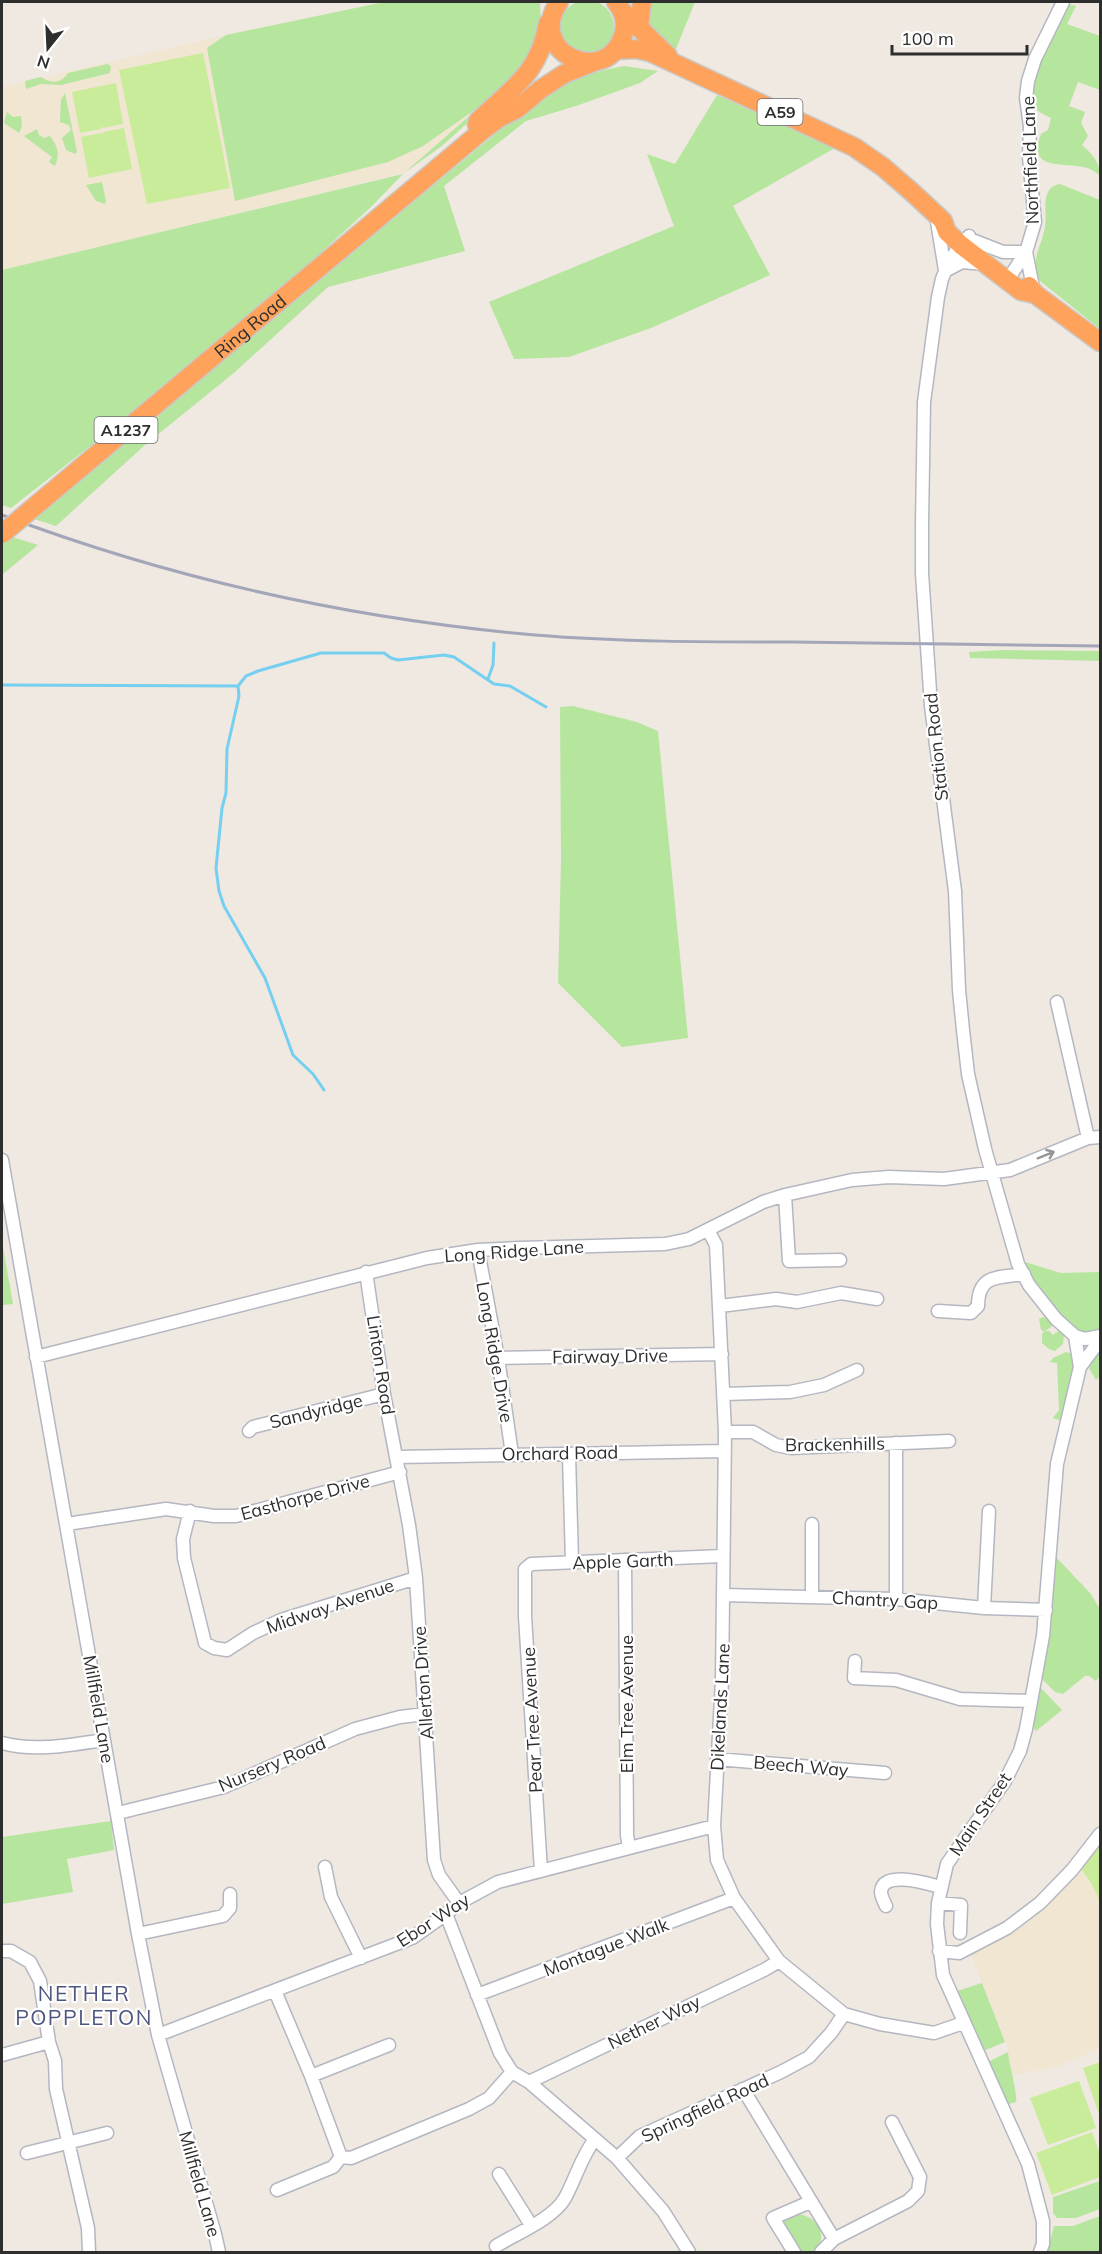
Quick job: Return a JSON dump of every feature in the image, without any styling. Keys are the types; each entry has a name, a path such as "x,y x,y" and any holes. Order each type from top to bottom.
{"highway":[{"path":"639,27 642,2"},
{"path":"589,64 608,56 615,50 624,31 622,6"},
{"name":"A59","path":"622,6 639,27 675,62"},
{"path":"554,8 550,22 553,39 557,46 572,59 589,64 635,59 675,62"},
{"path":"473,138 478,121 522,80 536,62 554,8"},
{"name":"Ring Road","path":"499,118 511,101 545,69 557,46"},
{"name":"A59","path":"615,50 642,50 675,62 701,77 854,147 890,173 939,217 947,232 968,240 1010,276"},
{"name":"Ring Road","path":"2,534 473,138 499,118 517,110 541,89 564,74 589,64"},
{"name":"A59","path":"968,240 986,265 1027,283 1035,294 1101,342"}],"street":[{"name":"Northfield Lane","path":"1010,276 1026,252 1033,232 1035,210 1029,157 1030,126 1026,98 1028,81 1035,58 1063,2"},
{"path":"939,217 945,271 962,262 986,265"},
{"path":"968,240 1003,252 1026,252"},
{"name":"Station Road","path":"968,240 952,255 945,271 938,297 924,402 922,573 931,706 955,891 959,990 968,1074 1016,1259 1029,1285 1056,1319 1074,1336"},
{"name":"Northfield Lane","path":"1026,252 1035,294"},
{"path":"1057,1002 1094,1138"},
{"name":"Long Ridge Lane","path":"36,1358 427,1258 478,1250 665,1244 689,1239 763,1202 785,1195 852,1180 890,1177 944,1179 1010,1170 1094,1138"},
{"name":"Millfield Lane","path":"2,1160 138,1934 158,2035 219,2253"},
{"path":"785,1195 789,1262 840,1260"},
{"name":"Dikelands Lane","path":"708,1230 716,1245 724,1394 724,1595 714,1826 717,1860 734,1898 779,1961 844,2014 880,2024 934,2033 963,2023"},
{"name":"Long Ridge Drive","path":"478,1250 498,1358 512,1454"},
{"name":"Linton Road","path":"366,1272 384,1394 397,1457"},
{"path":"938,1311 971,1313 978,1305 983,1283 1024,1274"},
{"path":"720,1306 776,1299 797,1302 841,1293 877,1299"},
{"path":"1080,1367 1074,1336 1085,1339 1101,1338"},
{"path":"1080,1367 1101,1338"},
{"name":"Fairway Drive","path":"498,1358 722,1354"},
{"name":"Main Street","path":"1040,2253 1043,2244 1043,2221 1028,2164 963,2023 944,1975 939,1951 938,1903 947,1864 1005,1781 1026,1729 1043,1636 1057,1464 1080,1367"},
{"path":"724,1394 790,1392 824,1385 857,1370"},
{"name":"Sandyridge","path":"249,1431 254,1427 384,1394"},
{"name":"Brackenhills","path":"724,1432 753,1432 776,1445 791,1448 949,1441"},
{"path":"896,1443 896,1599"},
{"name":"Orchard Road","path":"397,1457 724,1451"},
{"path":"569,1455 573,1562"},
{"name":"Allerton Drive","path":"397,1457 416,1578 434,1860 439,1875 459,1903"},
{"name":"Easthorpe Drive","path":"67,1524 134,1512 166,1509 214,1516 236,1516 400,1472"},
{"name":"Midway Avenue","path":"190,1511 183,1539 184,1558 205,1643 214,1648 227,1650 253,1633 281,1620 416,1578"},
{"path":"984,1608 988,1511"},
{"path":"812,1524 812,1596"},
{"name":"Apple Garth","path":"525,1569 531,1564 723,1556"},
{"name":"Elm Tree Avenue","path":"625,1560 627,1835 629,1848"},
{"name":"Pear Tree Avenue","path":"525,1569 525,1616 541,1871"},
{"name":"Chantry Gap","path":"724,1595 896,1599 984,1608 1046,1610"},
{"path":"855,1661 854,1678 896,1680 960,1700 1030,1701"},
{"name":"Nursery Road","path":"118,1813 224,1787 355,1729 400,1717 425,1714"},
{"path":"2,1743 15,1747 42,1748 104,1740"},
{"name":"Beech Way","path":"717,1759 885,1773"},
{"name":"Ebor Way","path":"158,2035 412,1938 459,1903 498,1882 714,1826"},
{"path":"939,1951 959,1953 1007,1928 1040,1903 1072,1870 1101,1834"},
{"path":"325,1867 331,1897 361,1958"},
{"path":"886,1906 881,1893 883,1887 892,1880 913,1879 941,1887"},
{"path":"138,1934 223,1916 230,1908 230,1894"},
{"name":"Montague Walk","path":"477,1995 734,1898"},
{"path":"938,1903 967,1902 960,1933"},
{"path":"446,1914 500,2053 512,2072 529,2082 617,2158 663,2211 689,2253"},
{"path":"2,1951 11,1951 30,1962 39,1980 49,2042 55,2061 56,2089 88,2228 89,2253"},
{"name":"Nether Way","path":"529,2082 779,1961"},
{"path":"275,1991 311,2076 341,2157"},
{"name":"Springfield Road","path":"617,2158 640,2136 809,2057 831,2033 844,2014"},
{"path":"2,2055 49,2042"},
{"path":"311,2076 389,2045"},
{"path":"341,2157 351,2158 469,2109 489,2098 512,2072"},
{"path":"743,2089 834,2239"},
{"path":"821,2253 834,2239 908,2201 918,2191 920,2177 892,2122"},
{"path":"27,2153 107,2133"},
{"path":"496,2246 550,2214 565,2198 585,2153 595,2139"},
{"path":"277,2190 333,2167 341,2157"},
{"path":"499,2174 531,2225"},
{"path":"794,2253 773,2218 810,2202"}],"shaded area":[{"path":"384,2 490,98 404,173 2,270 2,87 226,35"},
{"path":"1100,1841 1100,2049 1056,2067 1012,2075 1007,2045 970,1953 1021,1923 1066,1886"}],"green space":[{"path":"582,0 592,0 602,4 610,12 614,27 610,42 602,50 592,54 582,54 572,50 564,42 560,32 560,22 564,12 572,4"},
{"path":"384,2 540,2 541,26 534,50 510,84 442,146 405,172 483,104 423,146 388,162 235,201 207,48 226,35"},
{"path":"647,2 695,2 676,49 662,45 653,36 642,11"},
{"path":"1068,4 1076,6 1067,24 1100,36 1100,90 1078,82 1069,106 1085,112 1081,123 1088,136 1082,145 1097,162 1100,175 1079,166 1050,163 1039,155 1038,146 1041,134 1048,130 1051,118 1039,111 1031,100 1033,78"},
{"path":"203,53 230,188 147,204 119,70"},
{"path":"108,64 111,67 110,73 61,85 41,84 26,89 25,81 41,77 56,82 68,73"},
{"path":"624,66 658,71 640,83 526,121 444,186 465,251 328,287 235,372 145,445 56,526 31,518 535,101 578,79"},
{"path":"116,83 123,124 103,128 102,126 101,129 80,133 72,92"},
{"path":"65,93 77,152 75,154 66,150 62,138 71,130 69,125 60,122 61,100"},
{"path":"717,95 835,148 733,206 770,275 651,328 569,357 514,359 489,302 674,226 647,154 675,164"},
{"path":"7,112 13,117 21,116 22,126 19,133 4,123"},
{"path":"124,128 132,169 89,178 81,137 101,133 102,135 104,132"},
{"path":"37,129 39,135 44,138 50,136 55,144 58,154 55,166 49,162 52,157 24,136"},
{"path":"403,174 370,208 274,295 167,386 11,508 2,505 2,270"},
{"path":"102,182 105,204 96,201 86,185"},
{"path":"1060,184 1100,200 1100,329 1040,281 1037,273 1036,259 1045,226 1045,204 1048,192"},
{"path":"9,536 38,545 2,575 2,544"},
{"path":"1100,651 1100,661 970,658 969,652"},
{"path":"573,706 637,722 658,731 688,1038 622,1047 558,983 561,860 560,707"},
{"path":"2,1241 13,1304 2,1305"},
{"path":"1025,1262 1061,1273 1100,1272 1100,1332 1095,1335 1083,1333 1070,1326 1047,1300"},
{"path":"1046,1316 1054,1325 1045,1331 1053,1335 1060,1330 1064,1336 1063,1344 1055,1351 1042,1343 1044,1331 1041,1330 1039,1319"},
{"path":"1100,1350 1100,1376 1096,1380 1089,1368"},
{"path":"1066,1352 1073,1354 1076,1365 1062,1421 1053,1418 1059,1410 1057,1363 1050,1362 1053,1358"},
{"path":"1055,1556 1090,1593 1100,1609 1100,1676 1096,1681 1085,1676 1063,1694 1055,1692 1041,1678 1052,1614"},
{"path":"1039,1686 1062,1710 1036,1731 1033,1727"},
{"path":"111,1821 114,1850 67,1859 73,1892 2,1904 2,1837"},
{"path":"1100,1841 1100,1901 1090,1881 1080,1868"},
{"path":"982,1983 1005,2042 983,2051 957,1991"},
{"path":"1008,2052 1016,2099 1016,2102 1009,2104 988,2062"},
{"path":"1100,2062 1100,2117 1083,2068"},
{"path":"1079,2081 1096,2128 1048,2145 1030,2098"},
{"path":"1092,2132 1100,2154 1100,2177 1052,2195 1036,2153"},
{"path":"1100,2181 1100,2209 1076,2218 1057,2218 1053,2213 1053,2197"},
{"path":"797,2214 811,2218 819,2227 821,2239 815,2252 797,2252 779,2226 783,2220"},
{"path":"1100,2216 1100,2252 1047,2252 1054,2226 1073,2226"}],"waterway":[{"path":"488,679 493,665 494,643"},
{"path":"2,685 238,686 246,676 258,671 321,653 384,653 398,660 444,655 454,657 494,684 510,686 546,707"},
{"path":"238,686 239,696 227,749 226,793 222,808 216,868 219,891 224,906 265,978 293,1055 313,1074 324,1090"}],"railway":[{"path":"2,515 66,538 198,577 332,607 467,628 567,637 696,642 1100,646"}],"district":[{"name":"NETHER POPPLETON","path":"84,2005"}]}
